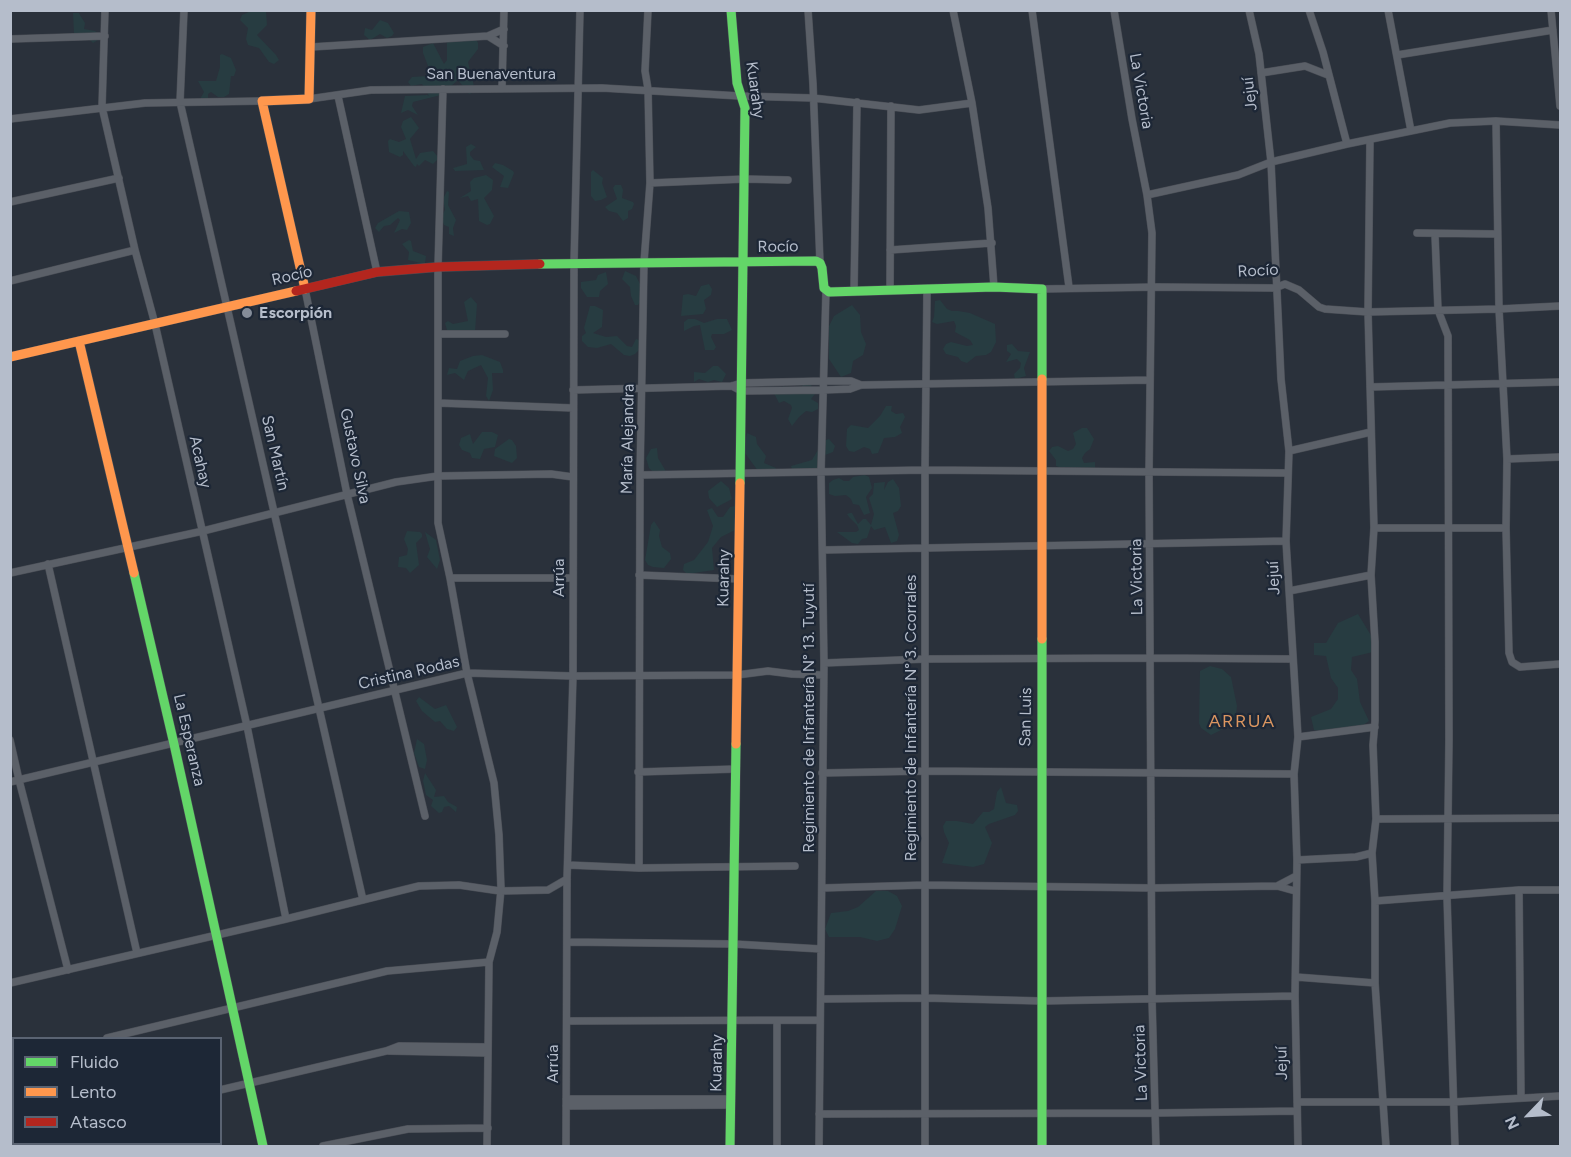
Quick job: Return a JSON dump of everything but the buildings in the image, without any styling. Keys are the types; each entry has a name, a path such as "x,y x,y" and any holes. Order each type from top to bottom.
{"street":[{"name":"Acahay","path":"105,10 102,107 135,250 155,324 247,726 286,919"},
{"name":"San Martín","path":"184,10 180,102 363,900"},
{"path":"309,99 311,10"},
{"path":"501,88 504,10"},
{"name":"Arrúa","path":"566,1146 567,879 573,676 574,263 580,10"},
{"name":"María Alejandra","path":"639,868 640,475 644,262 650,183 648,89 645,71 648,10"},
{"name":"Kuarahy","path":"730,1146 739,579 738,387 745,179 745,108 737,83 731,10"},
{"path":"808,10 820,263"},
{"path":"953,10 972,103 992,243 994,287"},
{"path":"1032,10 1069,287"},
{"name":"La Victoria","path":"1114,10 1152,233 1149,472 1152,658 1152,999 1156,1146"},
{"name":"Jejuí","path":"1249,10 1262,73 1272,162 1275,288 1281,379 1289,451 1286,541 1298,737 1294,774 1297,860 1295,996 1298,1146"},
{"path":"1309,10 1323,52 1347,144"},
{"path":"1388,10 1411,131"},
{"path":"1551,10 1560,106"},
{"path":"311,47 488,36 504,29"},
{"path":"1397,54 1553,30"},
{"path":"10,39 105,36"},
{"path":"488,36 504,46"},
{"path":"1262,73 1305,66 1328,75"},
{"path":"443,89 438,267 438,523 467,673 494,783 499,835 500,891 497,932 489,962 487,1146"},
{"name":"San Buenaventura","path":"10,119 102,107 180,102 309,99 371,90 648,89 740,96 813,98 919,110 972,103"},
{"path":"338,96 377,272"},
{"name":"Gustavo Silva","path":"262,101 305,289 347,494 425,816"},
{"path":"854,291 857,102"},
{"path":"890,290 891,106"},
{"path":"1147,195 1238,176 1272,162 1347,144 1450,123 1496,121 1560,125"},
{"path":"1496,121 1499,309 1507,459 1509,653 1512,662 1520,667 1560,664"},
{"path":"1370,141 1368,312 1374,528 1371,575 1375,642 1373,745 1376,819 1372,853 1375,901 1375,983 1386,1146"},
{"path":"10,202 119,178"},
{"path":"650,183 745,179 788,180"},
{"path":"1417,233 1497,234"},
{"path":"1434,235 1438,309 1448,336 1446,384 1447,897 1455,1146"},
{"path":"890,250 992,243"},
{"path":"10,281 135,250"},
{"name":"Rocío","path":"10,357 377,272 438,267 574,263 816,261 820,263 826,290 927,290 994,287 1042,289 1069,287 1275,288 1285,284 1290,285 1324,309 1368,312 1560,306"},
{"name":"San Luis","path":"1042,289 1042,1146"},
{"name":"Regimiento de Infantería N° 13. Tuyutí","path":"819,1146 824,663 821,472 826,290"},
{"name":"Regimiento de Infantería N° 3. Ccorrales","path":"925,1146 927,290"},
{"path":"439,334 505,334"},
{"name":"La Esperanza","path":"79,341 129,546 263,1146"},
{"path":"573,390 738,387 823,390 850,389 861,385 926,383 1150,380"},
{"path":"738,387 823,381 851,381 861,385"},
{"path":"1370,387 1560,382"},
{"path":"438,402 573,408"},
{"path":"1289,451 1371,432"},
{"path":"1507,459 1560,457"},
{"path":"640,475 925,470 1287,473"},
{"path":"10,573 202,531 396,482 438,476 551,474 573,477"},
{"path":"1374,528 1506,528"},
{"path":"823,550 1286,541"},
{"path":"48,564 137,953"},
{"path":"639,575 739,579"},
{"path":"1289,591 1371,575"},
{"path":"450,578 573,578"},
{"path":"824,663 925,659 1292,659"},
{"name":"Cristina Rodas","path":"10,782 467,673 573,676 737,675 758,671 823,675"},
{"path":"1298,737 1375,727"},
{"path":"10,740 68,970"},
{"path":"638,772 736,769"},
{"path":"822,773 926,771 1294,774"},
{"path":"1376,819 1560,818"},
{"path":"1297,860 1356,858 1372,853"},
{"path":"568,865 639,868 795,866"},
{"path":"1276,886 1296,876"},
{"path":"10,983 419,886 459,885 500,891 548,890 567,879"},
{"path":"822,888 925,885 1153,888 1276,886 1296,891"},
{"path":"1375,901 1560,890"},
{"path":"1520,891 1521,1098"},
{"path":"567,942 734,944 821,949"},
{"path":"111,1037 387,971 489,962"},
{"path":"1296,977 1375,983"},
{"path":"821,999 925,998 1042,1001 1295,996"},
{"path":"567,1021 820,1020"},
{"path":"777,1021 777,1146"},
{"path":"222,1090 386,1051 399,1053 488,1050"},
{"path":"1297,1102 1454,1102 1560,1096"},
{"path":"566,1102 731,1102"},
{"path":"819,1114 1297,1111"},
{"path":"323,1146 408,1129 488,1128"}],"green space":[{"path":"251,11 266,11 267,25 257,35 279,60 274,64 269,62 259,48 248,45 246,39 248,28 240,20 242,15"},
{"path":"73,13 79,13 85,23 84,29 95,31 100,35 98,40 93,43 85,35 74,34"},
{"path":"380,20 388,23 394,33 387,38 380,34 370,40 364,35 365,28 372,30"},
{"path":"457,34 475,37 478,43 478,49 468,62 474,92 469,94 458,80 441,95 413,102 412,106 418,115 408,110 401,113 405,96 429,96 422,84 411,86 408,82 412,77 428,76 430,71 423,47 433,43 444,64 447,60 447,41"},
{"path":"222,54 231,58 236,70 234,76 231,76 229,94 218,97 211,92 208,94 208,100 200,99 204,92 198,81 216,81"},
{"path":"411,117 419,128 410,139 416,159 420,153 433,151 439,158 433,164 425,160 416,167 403,151 400,157 389,152 388,141 390,139 399,142 406,139 401,127 403,121"},
{"path":"471,144 476,147 470,155 474,160 480,161 484,170 455,171 453,168 467,164 466,147"},
{"path":"495,163 513,171 508,188 500,187 504,176 492,167"},
{"path":"593,170 603,178 602,183 607,197 595,201 591,196 591,172"},
{"path":"486,175 493,180 492,190 484,198 494,216 487,225 479,221 478,199 471,201 468,196 460,198 471,191 470,182 474,178"},
{"path":"615,185 621,185 622,198 634,204 628,211 628,218 623,221 617,213 605,207 617,199 613,188"},
{"path":"447,191 449,192 448,205 456,220 453,228 454,236 449,234 449,227 444,225 441,217 445,210 443,199"},
{"path":"399,211 409,212 411,223 407,230 402,229 394,233 400,220 398,218 390,225 384,226 379,232 375,228 378,223"},
{"path":"409,240 413,251 426,256 425,264 408,260 409,252 402,244"},
{"path":"625,271 636,276 642,288 641,301 638,305 635,305 631,296 630,287 622,279"},
{"path":"606,272 608,284 600,291 599,297 587,297 581,288 581,282 596,280 598,275"},
{"path":"709,284 712,289 711,295 704,300 706,309 703,314 681,316 683,295 696,296 701,286"},
{"path":"471,297 477,304 475,332 458,333 447,330 445,323 448,321 453,324 468,321 464,302"},
{"path":"940,300 947,309 970,313 995,324 996,342 991,352 976,356 967,363 958,357 946,354 943,349 951,342 967,346 973,345 970,340 955,332 954,321 937,324 932,322 935,301"},
{"path":"852,305 860,315 861,332 866,344 863,355 853,361 851,373 841,377 829,359 829,326 834,316"},
{"path":"590,306 603,310 602,327 593,333 606,337 617,336 627,346 632,347 636,339 642,345 641,348 630,356 624,355 611,344 597,348 588,347 582,341 582,336 586,333 584,328"},
{"path":"688,319 704,323 727,319 732,330 724,334 712,334 711,337 716,347 714,350 705,350 700,325 684,331 684,322"},
{"path":"1012,344 1018,351 1030,352 1024,368 1026,376 1015,379 1014,374 1020,368 1021,363 1017,359 1006,362 1011,354 1007,351 1007,345"},
{"path":"482,355 500,362 503,370 503,373 492,373 493,390 489,401 486,396 488,378 481,365 468,371 464,380 455,373 447,375 449,368 457,369 460,361"},
{"path":"713,366 718,366 726,374 722,382 714,380 708,382 699,379 694,382 694,372 705,373"},
{"path":"803,385 811,385 815,394 811,399 818,403 818,409 812,412 806,411 792,426 788,419 791,405 784,401 779,403 774,393 784,386 793,394"},
{"path":"886,406 892,406 891,411 896,414 903,413 905,417 900,427 902,433 895,437 884,438 878,453 872,454 870,449 864,447 854,452 849,451 846,446 847,429 851,425 868,428"},
{"path":"1087,428 1094,439 1090,449 1082,458 1084,463 1095,462 1095,468 1083,471 1056,466 1056,460 1049,451 1052,447 1058,446 1068,451 1073,449 1076,444 1073,433"},
{"path":"482,432 492,432 498,435 495,447 484,449 480,459 472,458 470,453 462,450 459,445 461,438 470,434 473,444"},
{"path":"747,433 756,437 757,444 766,456 764,463 776,468 775,473 758,471 745,453 743,450"},
{"path":"509,439 516,446 517,458 512,463 494,456 495,449"},
{"path":"829,439 835,446 833,452 825,455 821,469 793,472 791,466 812,460 823,441"},
{"path":"657,448 658,458 667,473 657,476 649,468 646,458 651,449"},
{"path":"865,475 869,477 872,488 866,497 870,513 864,515 859,505 853,504 846,495 829,494 829,483 833,480 839,478 849,481 853,477"},
{"path":"893,479 899,488 901,506 893,513 899,535 897,541 891,543 885,527 874,530 871,526 867,538 862,539 858,544 852,543 837,532 859,530 847,514 850,513 858,524 866,519 871,525 874,514 869,498 873,494 874,483 885,482 884,490 888,482"},
{"path":"721,481 729,488 732,499 717,507 709,498 708,491"},
{"path":"735,506 734,517 737,529 721,537 712,548 714,570 687,574 683,570 684,564 694,560 708,542 713,526 707,510 712,508 718,517 723,517 730,507"},
{"path":"654,521 660,530 662,547 670,553 671,559 664,568 648,565 645,560 651,525"},
{"path":"407,531 422,534 416,543 419,565 410,573 406,568 398,567 399,557 407,555 408,549 404,539"},
{"path":"425,532 436,540 440,560 437,569 427,557 430,549"},
{"path":"1358,614 1375,642 1373,652 1352,657 1351,670 1357,679 1360,702 1369,721 1360,727 1326,732 1314,730 1311,717 1331,709 1338,699 1338,688 1331,678 1326,656 1314,655 1314,643 1326,643 1338,623"},
{"path":"1210,666 1222,669 1231,677 1237,706 1235,723 1211,735 1201,728 1199,723 1200,671"},
{"path":"419,697 435,709 446,705 457,727 454,731 447,729 440,721 435,722 422,711 416,701"},
{"path":"417,739 424,744 427,760 425,769 419,767 414,753"},
{"path":"425,773 436,790 434,797 444,796 448,802 457,807 456,812 449,806 444,807 439,813 431,806 433,800 426,795 423,781"},
{"path":"1001,787 1006,803 1017,805 1018,811 1015,815 985,827 992,843 984,864 973,867 942,863 949,843 943,826 946,821 973,824 983,812 994,809 997,792"},
{"path":"876,891 888,891 897,896 902,906 895,929 889,938 877,941 860,937 829,937 825,929 831,913 858,907"}],"traffic: fast":[{"path":"731,10 737,83 745,108 740,483"},
{"path":"540,264 816,261 822,268 824,288 829,292 994,287 1042,289 1042,379"},
{"path":"134,573 263,1146"},
{"path":"1042,639 1042,1146"},
{"path":"730,1146 736,744"},
{"path":"10,1057 12,1064"}],"traffic: slow":[{"path":"305,289 262,101 309,99 311,10"},
{"path":"10,357 296,291"},
{"path":"79,341 134,573"},
{"path":"1042,379 1042,639"},
{"path":"736,744 740,483"}],"traffic: jam":[{"path":"296,291 377,272 438,267 540,264"}],"place":[{"name":"Escorpión","path":"247,313"}],"district":[{"name":"ARRUA","path":"1242,722"}]}
